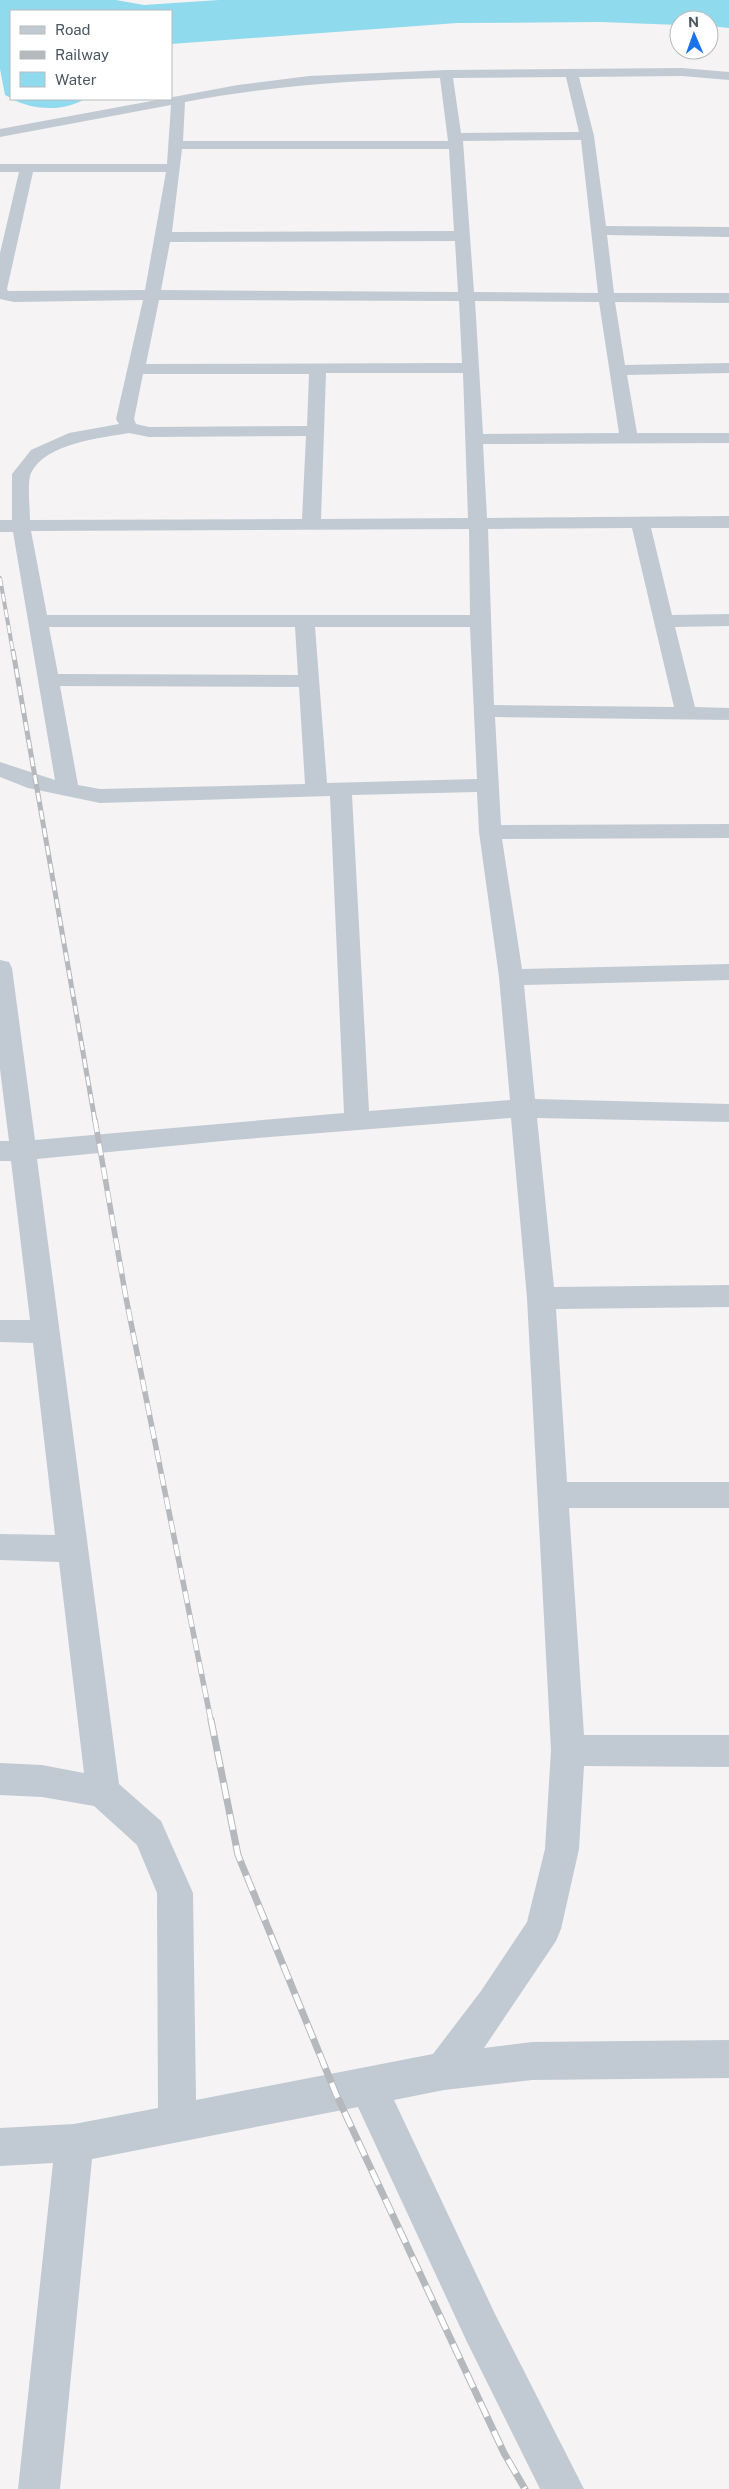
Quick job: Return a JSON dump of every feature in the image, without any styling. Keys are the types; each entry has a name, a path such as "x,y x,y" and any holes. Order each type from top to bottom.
{"street":[{"path":"172,99 316,80 446,74 682,72 729,76"},
{"path":"571,73 578,93 587,136 607,298 629,438"},
{"path":"444,2072 494,2004 543,1929 562,1849 568,1750 540,1298 511,977 490,832 471,368 456,141 446,74"},
{"path":"129,428 125,419 163,236 177,145 178,98"},
{"path":"0,133 65,122 169,100"},
{"path":"177,145 456,141 587,136"},
{"path":"0,168 173,168"},
{"path":"0,287 27,168"},
{"path":"599,230 729,232"},
{"path":"163,236 461,236"},
{"path":"0,291 2,295 14,297 729,298"},
{"path":"311,524 318,368"},
{"path":"136,369 471,368"},
{"path":"619,370 729,368"},
{"path":"68,791 22,526 21,474 36,454 75,437 129,428 149,432 315,431"},
{"path":"475,439 729,438"},
{"path":"0,526 729,522"},
{"path":"640,523 686,714"},
{"path":"37,621 305,622 480,620"},
{"path":"663,621 729,620"},
{"path":"305,622 316,788"},
{"path":"48,680 309,681"},
{"path":"485,712 729,714"},
{"path":"0,769 36,783 100,796 316,788 488,785"},
{"path":"341,788 357,1121"},
{"path":"490,832 729,831"},
{"path":"511,977 729,972"},
{"path":"1,981 12,1151 46,1332 103,1792"},
{"path":"12,1151 523,1108 729,1113"},
{"path":"540,1298 729,1296"},
{"path":"0,1331 46,1332"},
{"path":"552,1496 729,1495"},
{"path":"0,1547 73,1549"},
{"path":"568,1750 729,1751"},
{"path":"0,1779 42,1781 103,1792 149,1833 175,1893 177,2124"},
{"path":"0,2147 74,2143 444,2072 532,2061 729,2059"},
{"path":"368,2087 481,2328 563,2489"},
{"path":"39,2489 74,2143"}],"water":[{"path":"0,0 116,0 144,5 219,0 729,0 729,28 719,27 719,10 669,10 669,25 601,22 457,23 172,44 172,10 10,10 10,98 5,95 0,69"},
{"path":"14,100 82,100 58,108 20,103"}],"railway":[{"path":"0,578 13,652"},
{"path":"13,651 95,1121"},
{"path":"95,1120 126,1298 211,1721"},
{"path":"211,1720 238,1855 336,2094 504,2453 525,2489"}]}
